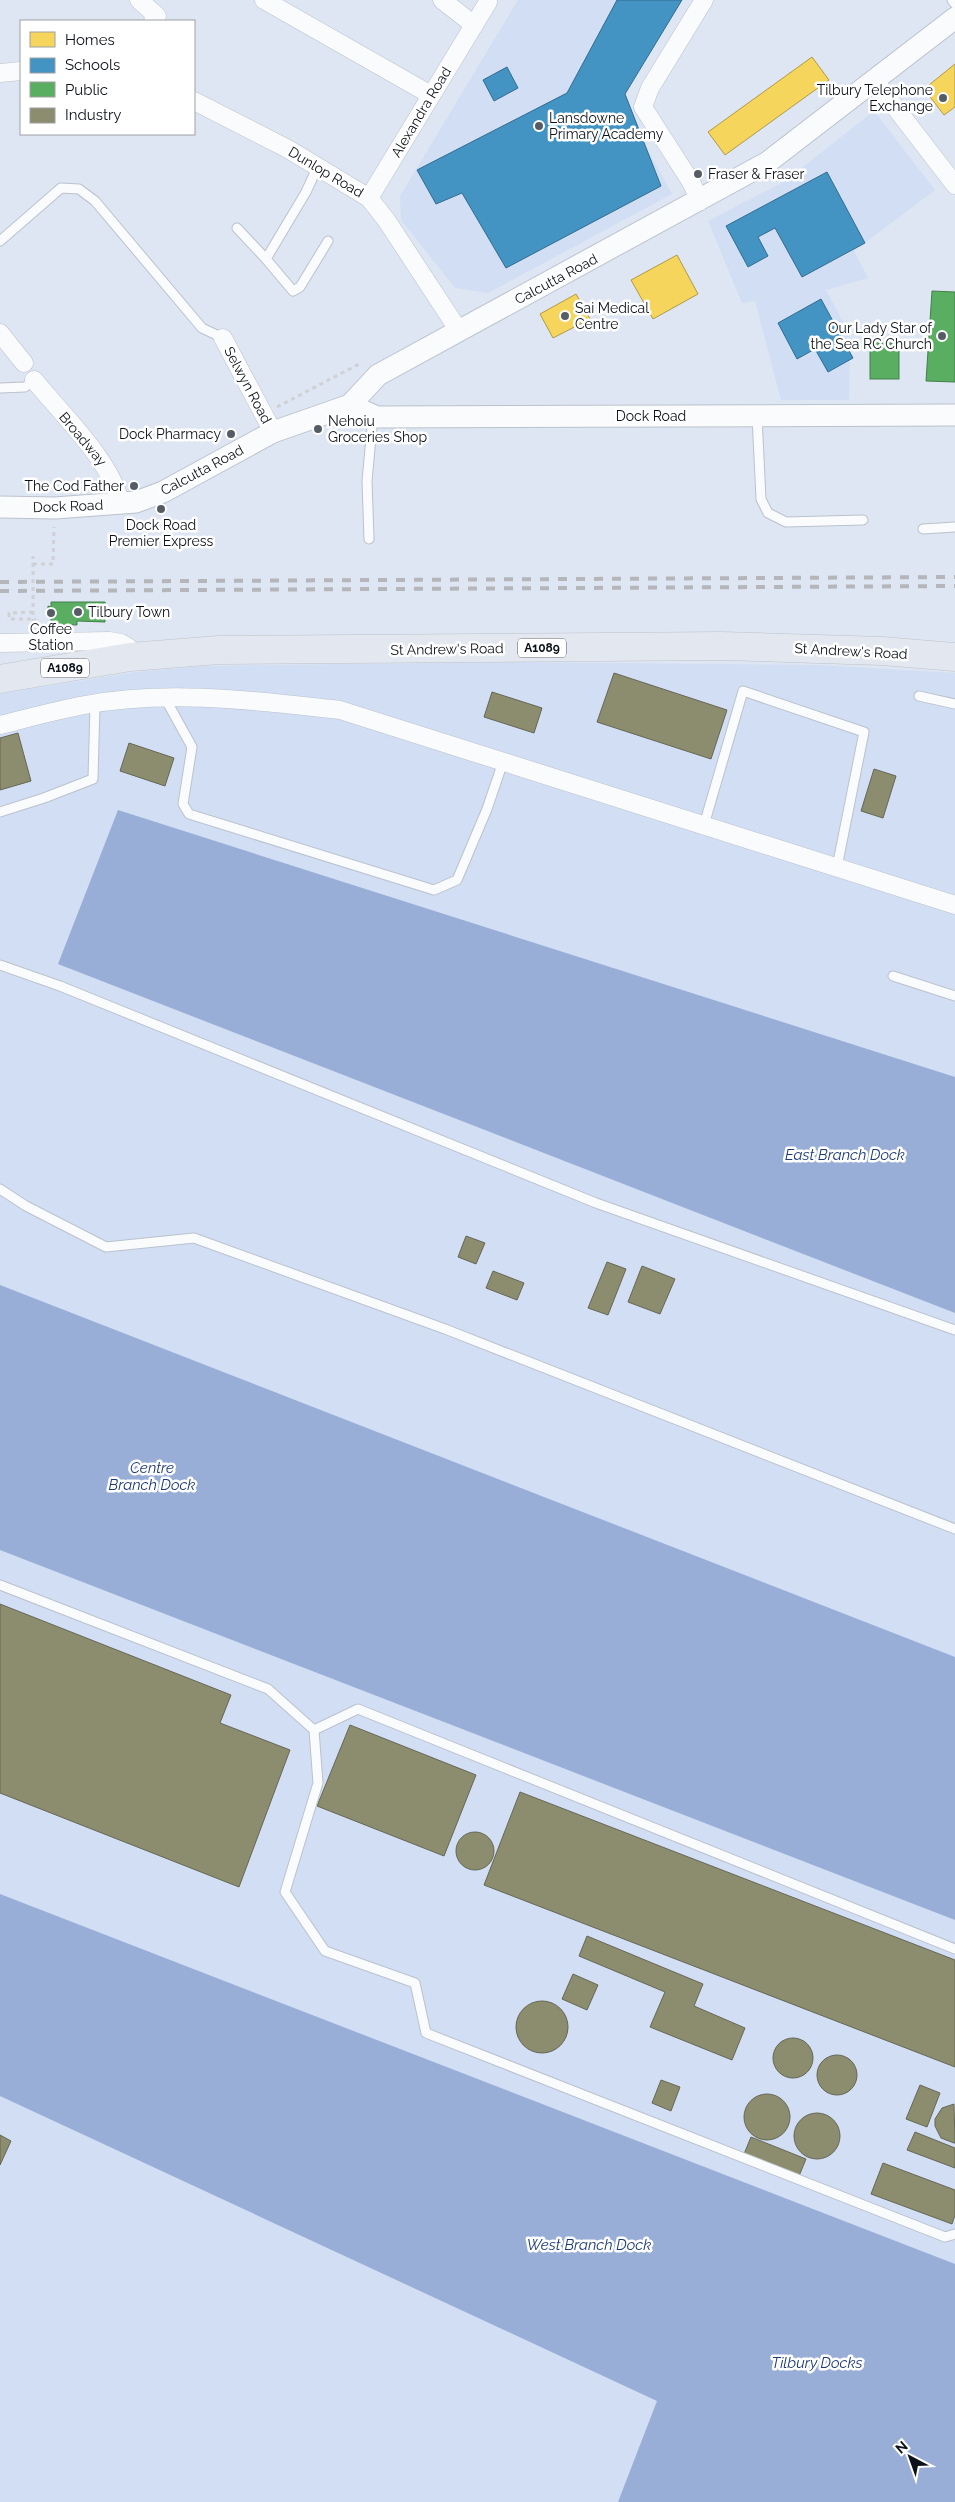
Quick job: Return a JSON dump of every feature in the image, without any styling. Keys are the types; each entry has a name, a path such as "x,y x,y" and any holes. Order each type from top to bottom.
{"highway":[{"name":"St Andrew's Road","path":"0,679 130,657 219,650 722,646 882,651 955,657"}],"street":[{"path":"139,0 157,16 154,20"},
{"path":"264,0 431,95"},
{"path":"442,0 474,25"},
{"path":"700,201 691,182 643,107 650,88 704,0"},
{"name":"Alexandra Road","path":"369,198 488,2"},
{"name":"Calcutta Road","path":"128,503 163,492 273,432 350,404 378,375 700,201 768,162 955,18"},
{"path":"0,73 20,71"},
{"path":"875,81 955,185"},
{"name":"Dunlop Road","path":"195,101 288,149 369,198 387,220 459,331"},
{"path":"0,333 24,363"},
{"name":"Selwyn Road","path":"223,338 273,432"},
{"name":"Broadway","path":"34,380 109,471 119,493 128,503"},
{"name":"Dock Road","path":"350,404 373,416 955,415"},
{"name":"Dock Road","path":"0,507 55,508 128,503"},
{"path":"0,644 108,641 121,643 128,647 130,657"},
{"path":"0,725 94,704 165,698 241,699 340,710 955,905"}],"lane":[{"path":"952,0 955,4"},
{"path":"266,259 306,192 318,166"},
{"path":"0,241 61,188 79,189 95,201 202,328 223,338"},
{"path":"238,228 293,291 300,287 328,242"},
{"path":"0,388 26,387 34,380"},
{"path":"369,539 367,481 373,416"},
{"path":"757,416 761,498 768,513 786,522 863,520"},
{"path":"923,529 955,527"},
{"path":"704,825 743,691 864,732 837,867"},
{"path":"919,696 955,704"},
{"path":"165,698 192,747 183,804 189,814 434,890 457,880 487,809 503,762"},
{"path":"0,812 44,798 93,779 94,704"},
{"path":"0,965 60,986 596,1203 955,1330"},
{"path":"893,976 955,996"},
{"path":"0,1188 26,1206 106,1248 194,1238 445,1329 955,1529"},
{"path":"0,1585 268,1689 314,1730 318,1783 285,1892 325,1950 414,1983 426,2033 945,2236 955,2234"},
{"path":"314,1730 358,1709 955,1949"}],"path":[{"path":"273,409 366,361"},
{"path":"33,564 53,564 54,535"},
{"path":"33,556 34,621 9,619 9,613 33,612"}],"shaded area":[{"name":"Lansdowne Primary Academy","path":"518,0 676,0 617,94 672,194 488,293 455,288 401,220 400,196"},
{"path":"874,111 935,190 854,251 868,278 826,290 850,335 849,400 781,400 755,301 742,303 708,221 785,181"},
{"path":"502,662 818,665 955,673 955,2502 0,2502 0,694 135,672 205,666"}],"water":[{"name":"East Branch Dock","path":"118,810 955,1077 955,1313 58,964"},
{"name":"Centre Branch Dock","path":"0,1285 955,1657 955,1920 0,1550"},
{"name":"West Branch Dock","path":"0,1894 955,2264 955,2502 618,2502 657,2401 0,2096"}],"building: Homes":[{"path":"812,57 829,80 725,155 708,132"},
{"name":"Tilbury Telephone Exchange","path":"955,64 955,107 944,115 924,89"},
{"path":"677,255 698,294 653,319 631,280"},
{"name":"Sai Medical Centre","path":"576,294 590,319 553,338 540,314"}],"building: Schools":[{"name":"Lansdowne Primary Academy","path":"617,0 682,0 625,94 661,186 506,268 462,193 436,204 417,170 567,93"},
{"path":"507,67 518,88 494,101 483,80"},
{"path":"827,172 865,243 802,277 775,228 758,237 768,256 748,267 726,226"},
{"path":"821,299 853,358 828,372 815,349 797,359 778,323"}],"building: Public":[{"name":"Our Lady Star of the Sea RC Church","path":"932,291 955,292 955,382 926,381"},
{"path":"870,343 899,343 899,379 870,379"},
{"name":"Tilbury Town","path":"51,602 105,602 108,618 105,618 105,622 77,621 77,625 51,624 51,617 48,617 48,606 51,607"}],"building: Industry":[{"path":"614,673 727,710 711,759 597,722"},
{"path":"492,692 542,708 534,733 484,717"},
{"path":"18,733 31,781 0,790 0,738"},
{"path":"129,743 174,758 165,786 120,771"},
{"path":"874,769 896,776 883,818 861,811"},
{"path":"466,1236 485,1243 476,1264 458,1257"},
{"path":"607,1262 626,1269 608,1315 588,1308"},
{"path":"642,1266 675,1279 660,1314 628,1302"},
{"path":"493,1271 524,1283 517,1300 486,1288"},
{"path":"0,1604 231,1695 220,1723 290,1750 239,1887 0,1793"},
{"path":"350,1725 476,1775 444,1856 317,1806"},
{"path":"520,1792 955,1960 955,2067 484,1885"},
{"path":"475,1832 488,1838 494,1851 488,1864 475,1870 462,1864 456,1851 462,1838"},
{"path":"587,1936 703,1984 694,2006 745,2028 732,2060 650,2027 665,1992 579,1956"},
{"path":"573,1974 598,1985 587,2010 562,1999"},
{"path":"537,2001 547,2001 557,2005 564,2012 568,2027 564,2042 557,2049 547,2053 537,2053 527,2049 520,2042 516,2032 516,2022 520,2012 527,2005"},
{"path":"797,2038 804,2041 810,2047 813,2058 812,2066 804,2075 797,2078 789,2078 782,2075 774,2066 773,2054 776,2047 785,2039"},
{"path":"837,2055 851,2061 857,2075 851,2089 837,2095 823,2089 817,2075 823,2061"},
{"path":"661,2080 680,2087 671,2111 652,2103"},
{"path":"920,2085 940,2093 927,2127 906,2119"},
{"path":"763,2094 771,2094 780,2098 786,2104 790,2117 786,2130 780,2136 771,2140 763,2140 754,2136 748,2130 744,2121 744,2113 748,2104 754,2098"},
{"path":"954,2104 955,2143 941,2138 935,2126 935,2119 942,2108"},
{"path":"817,2113 830,2117 836,2123 840,2136 836,2149 830,2155 817,2159 804,2155 798,2149 794,2136 798,2123 804,2117"},
{"path":"915,2132 955,2148 955,2168 907,2150"},
{"path":"0,2135 11,2141 0,2165"},
{"path":"751,2137 806,2159 799,2176 744,2154"},
{"path":"883,2163 955,2190 955,2215 952,2224 871,2194"}],"railway":[{"path":"0,582 955,577"},
{"path":"0,591 955,586"}],"place":[{"name":"Tilbury Telephone Exchange","path":"943,98"},
{"name":"Lansdowne Primary Academy","path":"539,126"},
{"name":"Fraser & Fraser","path":"698,174"},
{"name":"Sai Medical Centre","path":"565,316"},
{"name":"Our Lady Star of the Sea RC Church","path":"942,336"},
{"name":"Nehoiu Groceries Shop","path":"318,429"},
{"name":"Dock Pharmacy","path":"231,434"},
{"name":"The Cod Father","path":"134,486"},
{"name":"Dock Road Premier Express","path":"161,509"},
{"name":"Tilbury Town","path":"78,612"},
{"name":"Coffee Station","path":"51,613"}],"water label":[{"name":"Tilbury Docks","path":"817,2363"}]}
